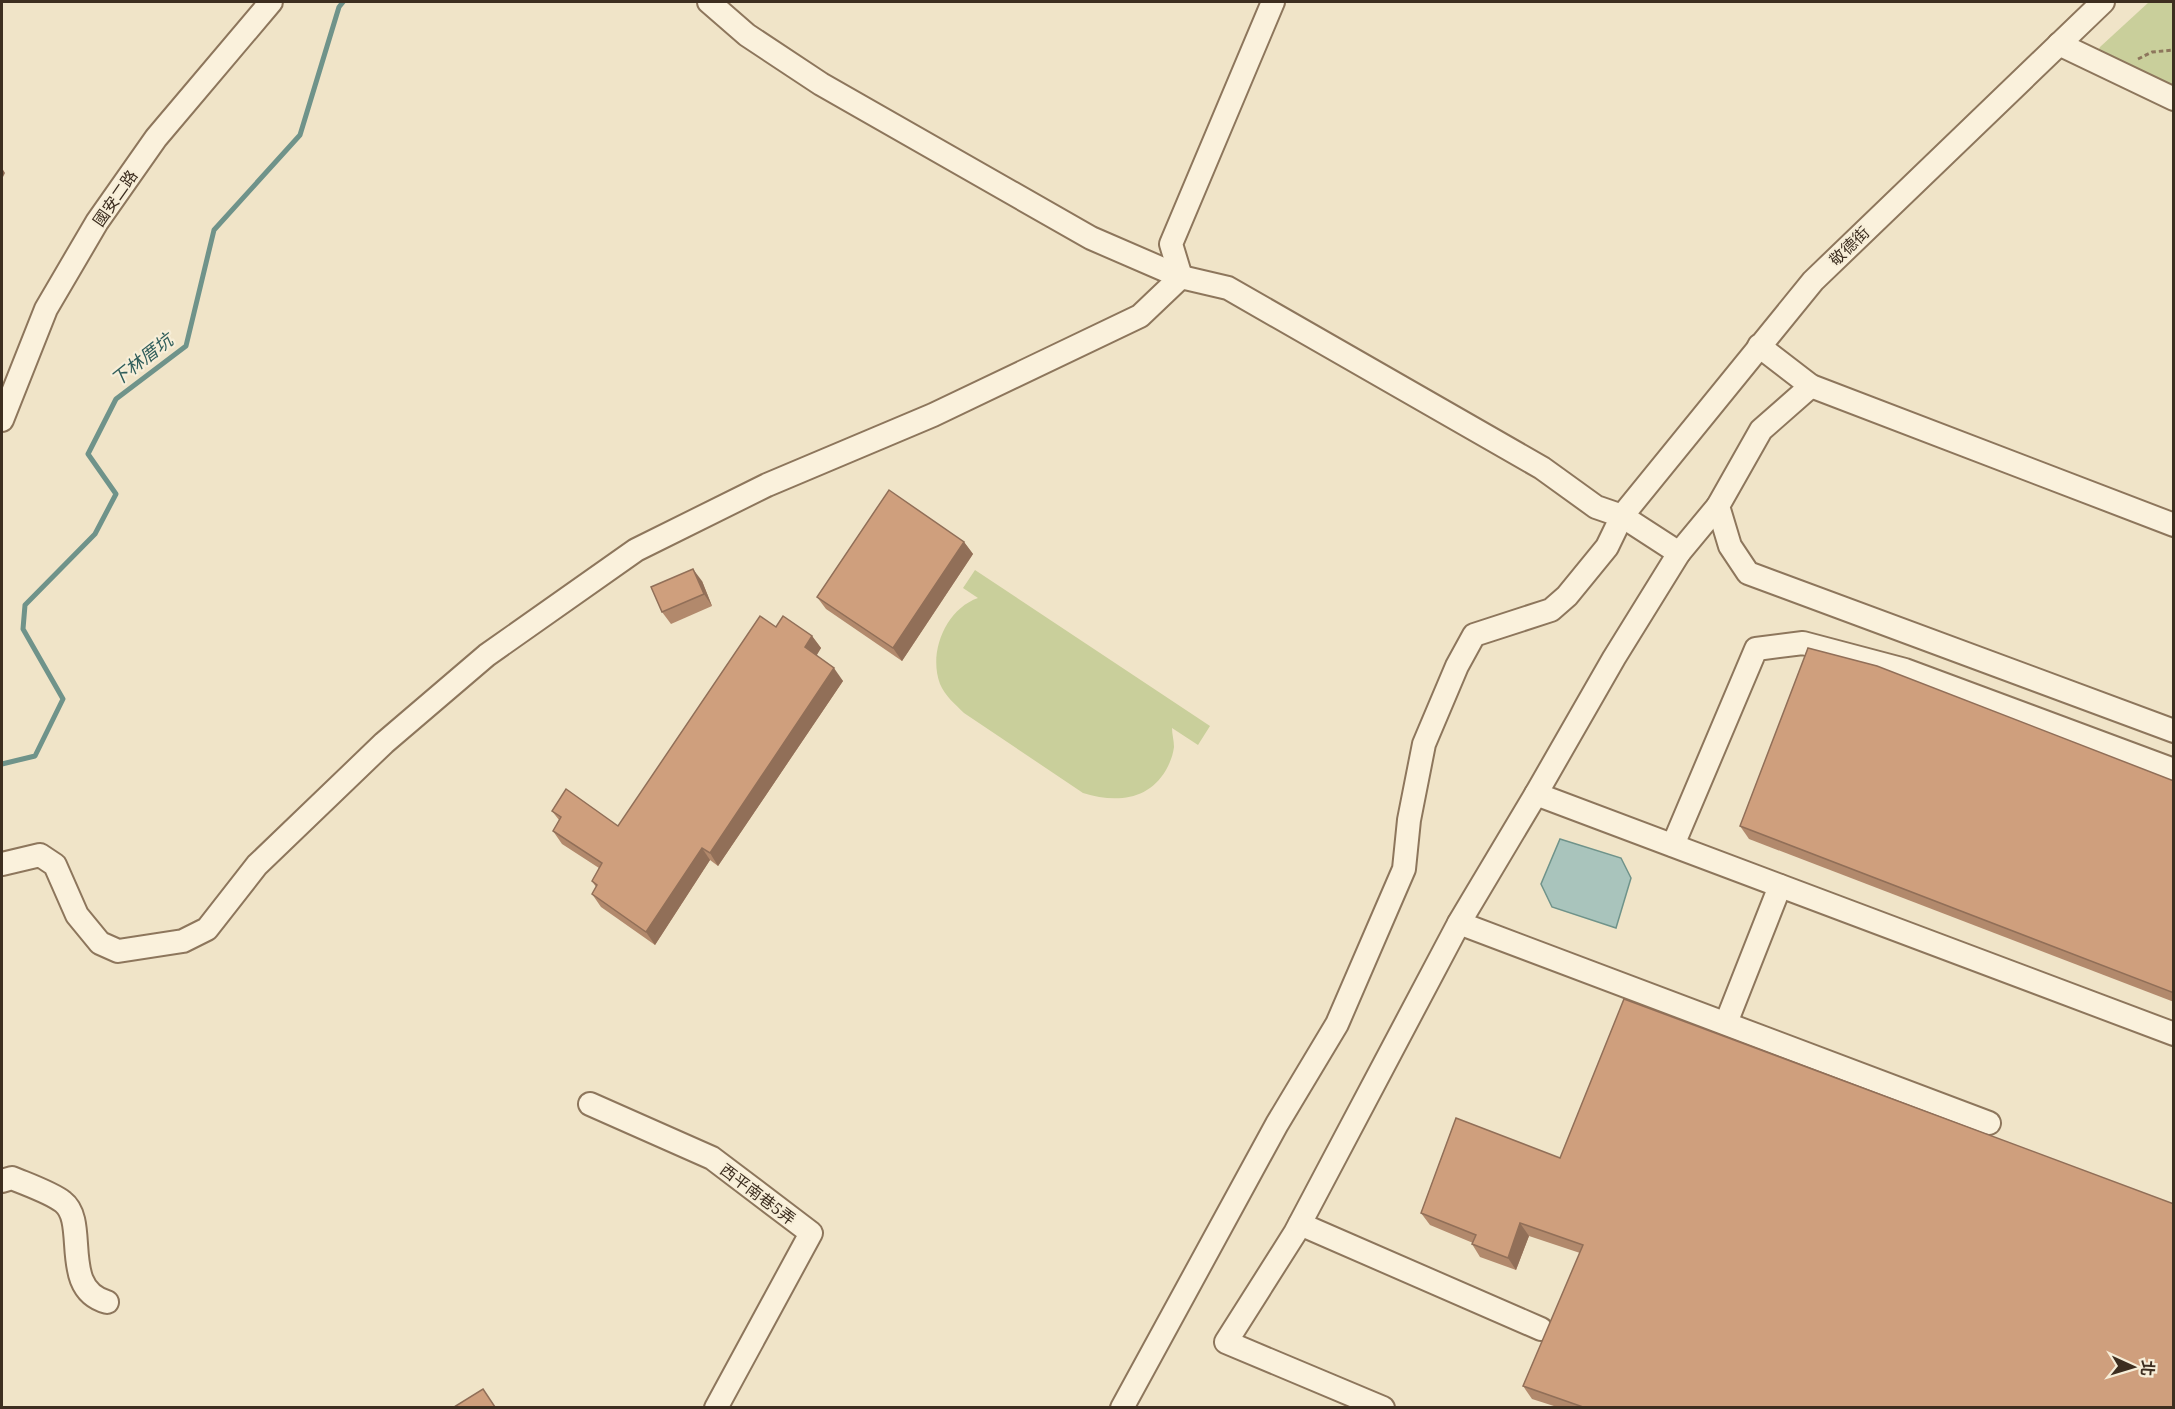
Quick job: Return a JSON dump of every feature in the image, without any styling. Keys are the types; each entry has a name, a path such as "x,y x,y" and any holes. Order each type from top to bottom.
{"street":[{"name":"國安二路","path":"2,420 46,309 97,222 156,138 271,2"},
{"path":"709,2 747,35 821,84 1091,238 1181,277 1228,288 1542,468 1596,507 1622,516 1679,553"},
{"path":"1181,277 1171,244 1273,2"},
{"name":"敬德街","path":"1122,1407 1277,1124 1337,1024 1404,869 1409,820 1424,744 1457,666 1474,635 1551,610 1567,596 1607,547 1622,516 1813,280 2103,2"},
{"path":"2059,44 2174,99"},
{"path":"2,864 40,855 56,865 77,915 100,943 118,951 183,941 207,928 257,866 384,743 487,655 636,550 767,485 933,415 1140,316 1181,277"},
{"path":"1759,346 1811,386 2174,525"},
{"path":"1383,1407 1226,1342 1300,1224 1459,923 1614,658 1679,553 1718,506 1761,430 1811,386"},
{"path":"1718,506 1730,546 1748,573 2174,732"},
{"path":"1673,845 1756,649 1803,643 1905,670 2174,770"},
{"path":"1536,794 2174,1034"},
{"path":"1726,1023 1780,886"},
{"path":"1459,923 1989,1123"},
{"name":"西平南巷5弄","path":"590,1104 712,1158 811,1233 716,1407"},
{"path":"2,1181 12,1178 64,1203 72,1217 78,1269 86,1288 99,1300 107,1302"},
{"path":"1300,1224 1540,1329"}],"path":[{"path":"2120,74 2127,66 2145,54 2174,50"}],"green space":[{"path":"2149,2 2173,2 2173,96 2097,53 2100,47"},
{"path":"975,570 1210,726 1198,745 1172,728 1173,753 1159,780 1140,794 1107,798 1083,793 964,713 950,700 942,688 936,659 942,633 949,622 957,612 978,598 963,588"}],"water":[{"path":"1560,839 1621,858 1631,878 1616,928 1552,907 1541,884"}],"building":[{"path":"889,490 964,542 893,648 817,597"},
{"path":"693,569 704,594 662,612 651,587"},
{"path":"760,616 776,627 783,616 812,636 805,647 834,668 710,853 702,848 646,932 592,894 597,885 592,881 602,863 553,831 561,817 552,811 566,789 618,826"},
{"path":"1808,648 1877,666 2174,781 2174,993 1740,826"},
{"path":"1624,999 2174,1204 2174,1407 1583,1407 1523,1386 1583,1245 1520,1223 1508,1258 1472,1244 1476,1235 1421,1213 1456,1118 1560,1158"},
{"path":"483,1389 495,1407 454,1407"}],"waterway":[{"name":"下林厝坑","path":"2,764 35,756 63,699 23,629 25,605 95,534 116,494 88,454 116,399 186,346 214,230 300,135 339,7 343,2"}]}
